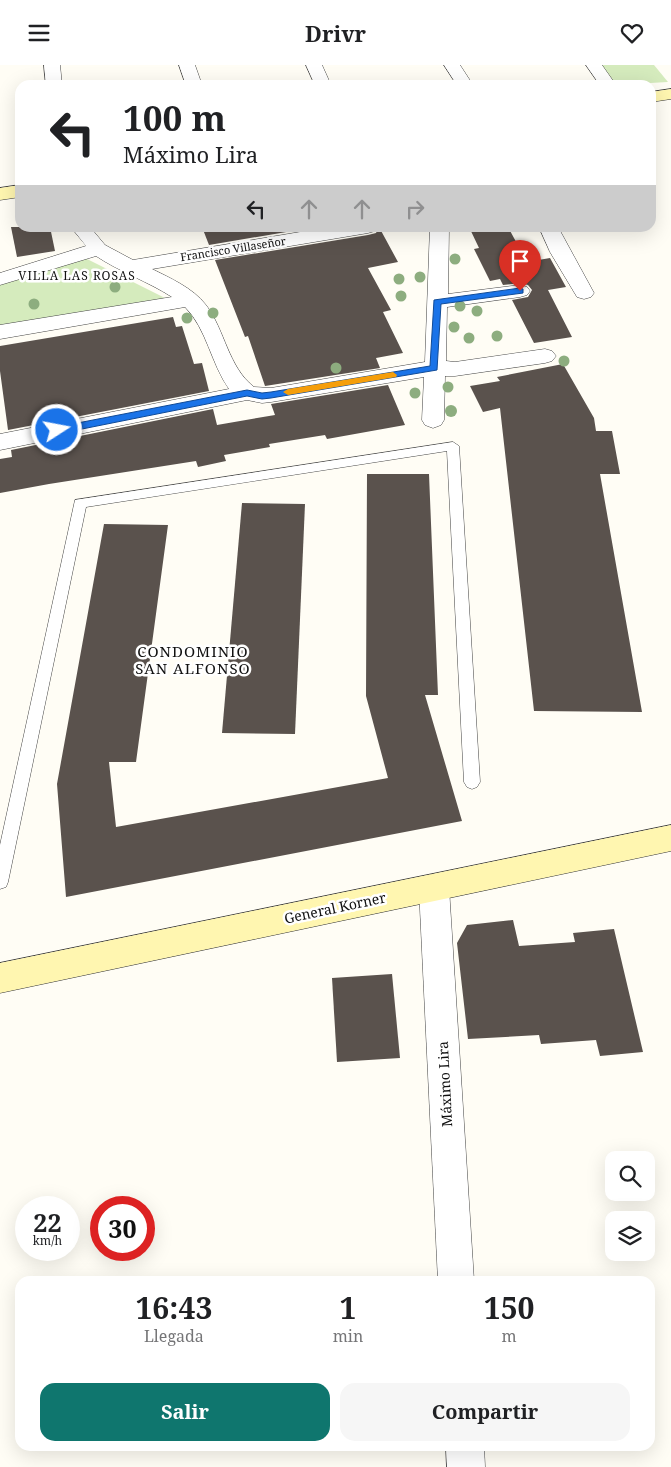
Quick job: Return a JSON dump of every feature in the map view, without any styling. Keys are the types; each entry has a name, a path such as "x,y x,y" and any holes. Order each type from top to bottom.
{"street":[{"path":"52,65 54,80"},
{"path":"187,65 192,80"},
{"path":"314,65 321,80"},
{"path":"452,65 462,80"},
{"path":"594,65 604,80"},
{"path":"656,96 671,94"},
{"path":"0,194 15,192"},
{"path":"83,232 98,249 190,300 202,314 234,381 247,393"},
{"name":"Francisco Villaseñor","path":"128,267 338,232"},
{"path":"433,420 440,232"},
{"path":"551,232 584,293"},
{"path":"0,279 98,249"},
{"path":"437,302 520,291"},
{"path":"0,333 190,300"},
{"path":"0,442 247,393 262,396 271,395 434,368 455,369 545,356"},
{"name":"General Korner","path":"0,978 671,838"},
{"name":"Máximo Lira","path":"434,888 456,1276"},
{"path":"465,1451 466,1467"}],"lane":[{"path":"0,882 80,503 453,446 472,783"}],"green space":[{"path":"598,65 654,65 668,82 656,83 656,80 610,80"},
{"path":"85,258 167,299 0,327 0,284"}],"building":[{"path":"11,227 15,227 15,232 51,232 55,251 17,257"},
{"path":"204,232 286,232 209,245"},
{"path":"382,232 398,262 368,268 391,310 383,312 403,353 376,358 380,368 265,386 248,336 245,337 215,260"},
{"path":"471,232 511,232 527,262 550,258 566,287 548,290 572,337 534,343 512,300 528,297 532,290 528,285 521,283 503,285 500,279 490,281 474,249 479,248"},
{"path":"173,317 176,327 182,326 194,364 202,363 209,391 8,430 0,371 0,346"},
{"path":"563,364 594,418 596,431 612,431 620,474 600,474 642,712 534,711 500,408 483,412 470,386 500,381 497,377"},
{"path":"388,385 405,425 327,439 325,435 269,444 270,447 224,455 226,461 198,467 196,461 0,493 0,459 12,457 11,450 213,409 217,425 275,415 271,404"},
{"path":"367,474 429,474 438,695 425,695 462,821 66,897 57,784 104,524 168,525 136,762 109,762 116,827 388,778 366,696"},
{"path":"242,503 305,504 295,734 222,733"},
{"path":"513,920 519,946 575,942 573,933 614,929 643,1052 600,1056 596,1040 541,1044 539,1035 468,1039 457,943 467,925"},
{"path":"392,974 400,1058 337,1062 332,978"}],"slow traffic":[{"path":"288,392 393,375"}],"district":[{"name":"VILLA LAS ROSAS","path":"77,276"},
{"name":"CONDOMINIO SAN ALFONSO","path":"193,660"}],"route":[{"path":"57,430 247,393 262,396 271,395 434,368 437,302 520,291"}]}
